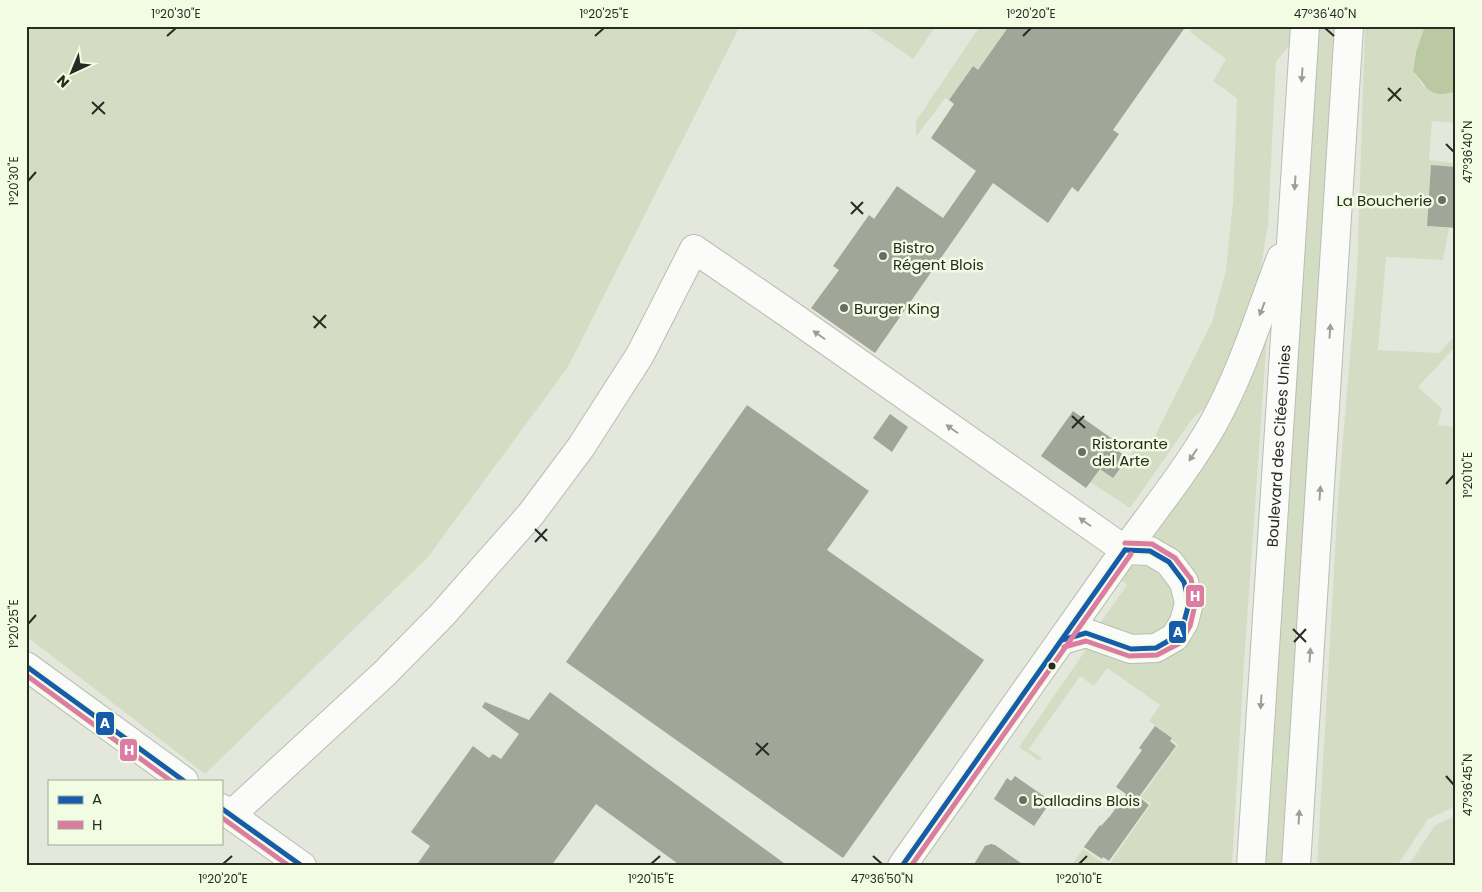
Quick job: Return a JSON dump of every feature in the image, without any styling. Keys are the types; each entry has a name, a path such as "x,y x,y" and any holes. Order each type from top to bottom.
{"street":[{"name":"Boulevard des Citées Unies","path":"1251,866 1305,26"},
{"path":"1296,866 1349,26"},
{"path":"902,866 1187,464 1212,425 1224,403 1252,336 1292,230"},
{"path":"302,866 226,811 384,674 442,616 531,514 582,447 640,355 694,249 790,314 1125,550 1150,551 1169,562 1184,582 1189,602 1184,622 1175,637 1156,648 1131,649 1086,633 1062,640"},
{"path":"26,666 183,780"}],"shaded area":[{"path":"26,26 740,26 568,367 428,557 205,774 26,636"},
{"path":"865,26 936,26 913,59"},
{"path":"980,26 1009,26 978,70 972,67 949,100 945,98 916,137 916,121"},
{"path":"1195,26 1294,26 1293,40 1276,62 1268,225 1258,284 1215,399 1193,418 1130,508 1090,482 1100,469 1113,478 1144,437 1152,442 1212,322 1226,270 1233,201 1237,98 1213,81 1226,59 1190,32"},
{"path":"1316,26 1337,26 1284,866 1263,866"},
{"path":"1365,26 1425,26 1416,52 1413,71 1423,86 1456,91 1456,123 1432,121 1429,160 1456,163 1456,167 1431,166 1427,226 1449,228 1443,260 1386,257 1378,350 1439,353 1456,335 1456,346 1418,387 1442,409 1438,425 1456,427 1456,806 1428,819 1397,866 1317,866 1338,500 1357,272"},
{"path":"1425,26 1456,26 1456,91 1440,94 1430,91 1413,71 1416,52"},
{"path":"1267,336 1232,866 1108,866 1151,804 1141,797 1178,745 1171,740 1172,738 1149,721 1160,705 1107,668 1094,686 1080,676 1029,749 1043,759 1038,760 1019,747 1087,648 1095,645 1138,663 1162,660 1198,620 1148,539"},
{"path":"1131,566 1148,566 1167,580 1175,603 1169,625 1148,638 1130,637 1100,623 1127,585 1117,576"},
{"path":"1456,816 1456,866 1408,866 1435,825"},
{"path":"1083,849 1108,866 1071,866"}],"building":[{"path":"1009,26 1186,26 1113,130 1119,134 1078,192 1072,187 1048,223 993,183 875,353 811,308 839,270 833,266 869,215 874,219 897,186 943,218 976,171 931,138 954,104 949,100 973,66 978,70"},
{"name":"La Boucherie","path":"1431,165 1456,167 1456,228 1427,226"},
{"path":"747,405 869,491 827,550 984,660 843,858 566,662"},
{"name":"Ristorante del Arte","path":"1073,411 1118,443 1114,448 1128,458 1113,478 1100,469 1086,488 1041,456"},
{"path":"890,414 908,427 892,452 873,438"},
{"path":"550,692 788,866 681,866 596,804 551,866 416,866 430,846 411,832 473,746 489,758 493,754 501,759 519,734 482,707 485,702 529,720"},
{"path":"1155,726 1172,738 1170,741 1176,746 1139,797 1149,805 1109,861 1103,857 1102,859 1084,847 1126,794 1116,787 1142,750 1139,748"},
{"path":"1015,776 1051,801 1034,826 994,799 1007,778 1011,781"},
{"path":"991,844 1025,866 973,866 985,846"}],"transit line":[{"name":"H","path":"1064,647 1086,641 1129,656 1157,655 1180,643 1190,626 1196,601 1191,579 1175,558 1152,544 1125,543"},
{"name":"A","path":"1062,640 1086,633 1131,649 1156,648 1175,637 1184,622 1189,603 1184,582 1169,562 1150,551 1125,550"},
{"name":"A","path":"902,866 1125,550"},
{"name":"H","path":"911,866 1131,554"},
{"name":"A","path":"26,666 183,780"},
{"name":"H","path":"26,675 170,780"},
{"name":"A","path":"222,809 302,866"},
{"name":"H","path":"222,818 289,866"}],"place":[{"name":"La Boucherie","path":"1442,200"},
{"name":"Bistro Régent Blois","path":"883,256"},
{"name":"Burger King","path":"844,308"},
{"name":"Ristorante del Arte","path":"1082,452"},
{"name":"balladins Blois","path":"1023,800"}]}
